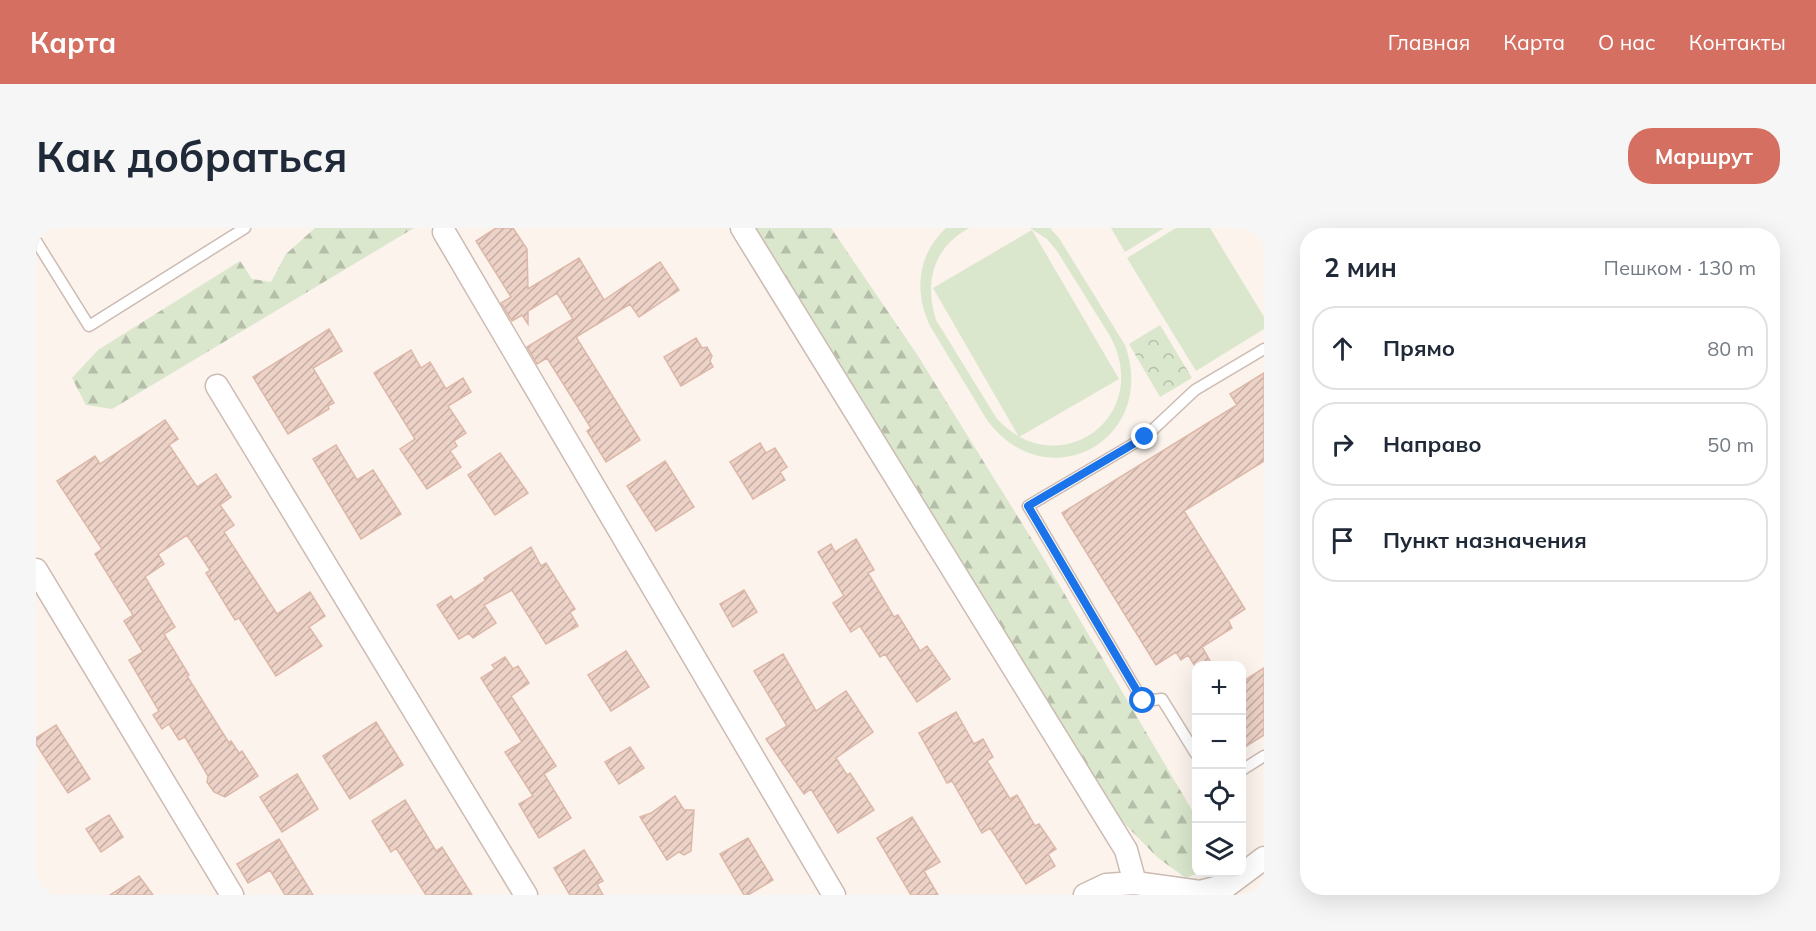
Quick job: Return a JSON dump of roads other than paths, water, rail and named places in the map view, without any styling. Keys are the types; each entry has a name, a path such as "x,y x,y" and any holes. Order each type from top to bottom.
{"street":[{"path":"742,228 1126,850 1135,883"},
{"path":"444,232 834,895"},
{"path":"217,386 526,895"},
{"path":"36,570 232,895"},
{"path":"1085,895 1106,885 1135,883 1200,892 1223,890 1264,858"}],"lane":[{"path":"36,241 89,326 245,228"},
{"path":"1192,746 1162,699 1143,701 1028,506 1145,437 1195,390 1264,349"},
{"path":"1244,769 1264,756"}]}
